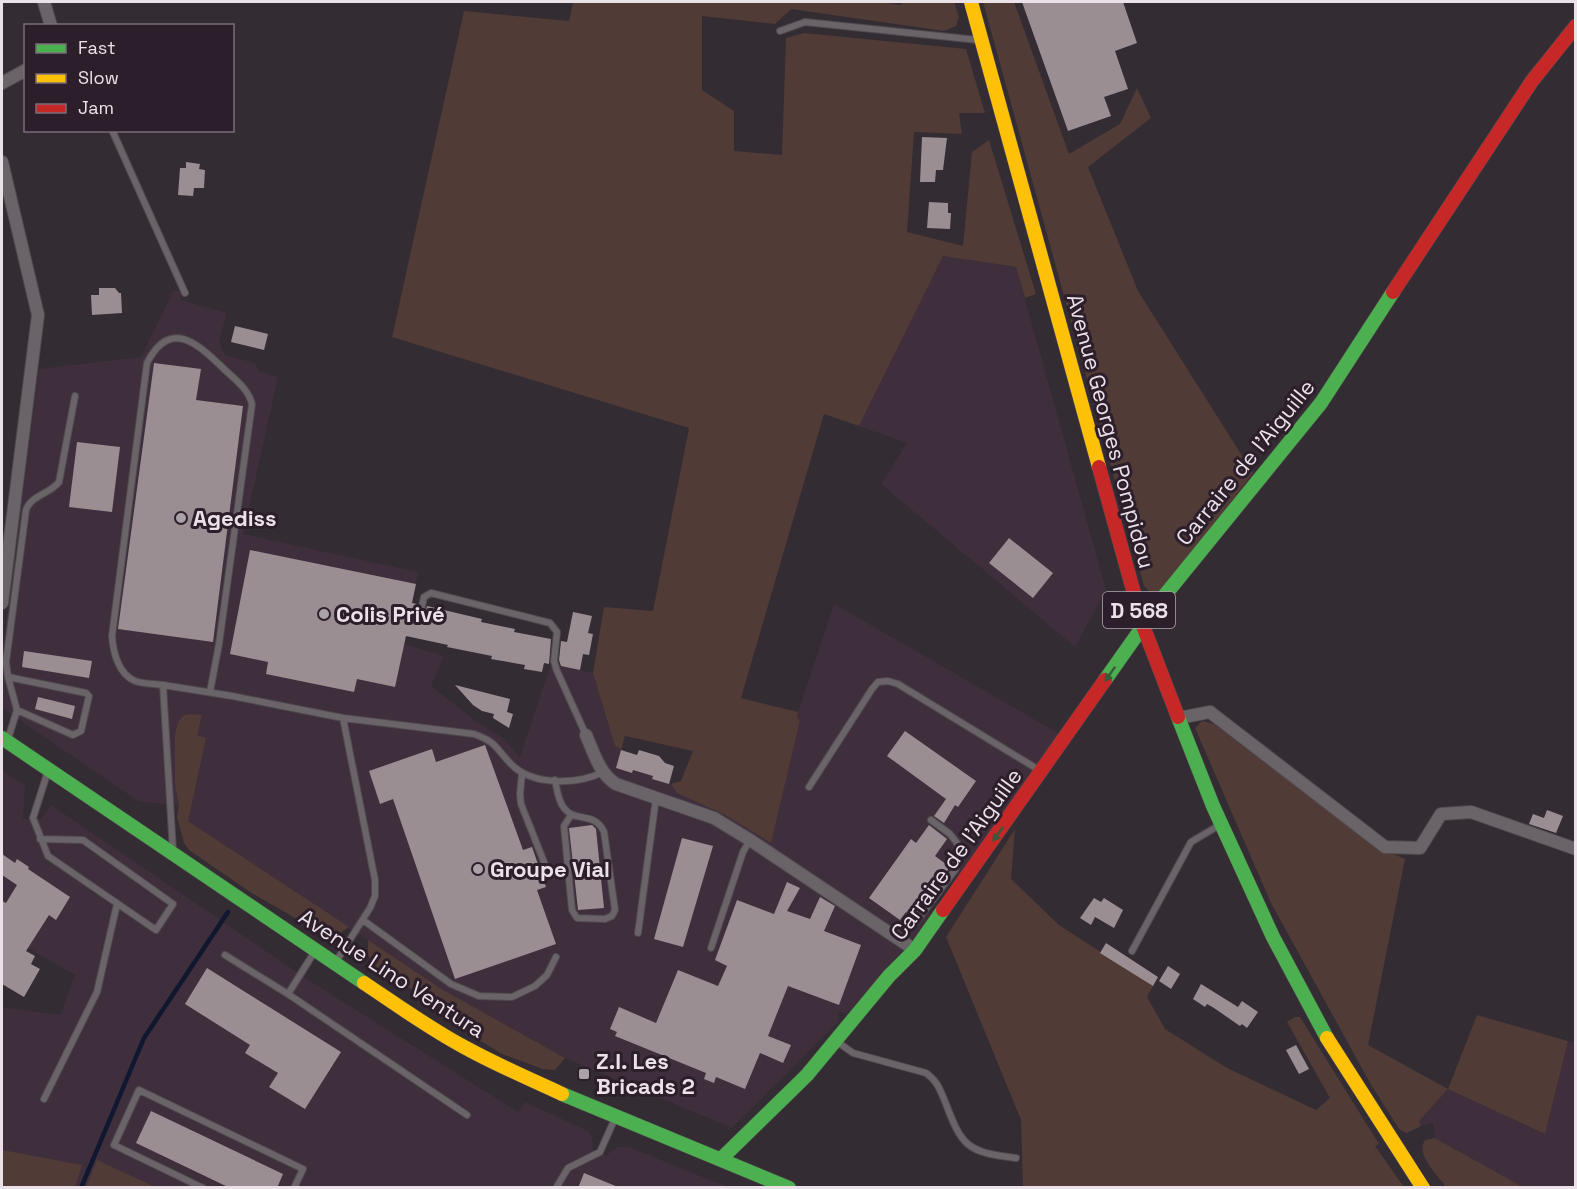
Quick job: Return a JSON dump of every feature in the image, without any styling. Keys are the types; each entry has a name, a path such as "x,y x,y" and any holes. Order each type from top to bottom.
{"main road":[{"name":"Avenue Georges Pompidou","path":"971,2 1143,626 1221,824 1273,937 1331,1046 1421,1183"},
{"name":"Carraire de l'Aiguille","path":"722,1158 807,1075 889,976 915,950 944,898 1042,772 1165,595 1322,403 1532,81 1575,26"},
{"name":"Avenue Lino Ventura","path":"4,740 414,1017 464,1047 511,1071 722,1158 768,1183 789,1188"}],"street":[{"path":"44,2 50,24"},
{"path":"2,83 24,71"},
{"path":"2,162 38,315 2,603"},
{"path":"1179,718 1210,712 1385,847 1420,848 1441,814 1471,812 1575,849"},
{"path":"586,735 603,772 616,784 714,818 915,950"}],"lane":[{"path":"780,32 805,22 982,40"},
{"path":"113,132 185,293"},
{"path":"210,692 219,644 252,404 244,388 207,353 183,338 171,338 160,343 147,363 112,636 113,649 124,672 134,681 210,692 343,718 474,734 487,738 497,746 522,774 540,780 584,780 603,772"},
{"path":"4,740 16,710 6,662 26,510 33,499 55,488 59,483 75,396"},
{"path":"419,620 424,597 431,593 550,623 557,632 554,661 557,671 586,735"},
{"path":"8,677 86,693 89,696 81,731 73,735 16,710"},
{"path":"809,787 872,689 878,682 888,681 898,684 1042,772"},
{"path":"163,685 173,855"},
{"path":"334,963 363,920 375,896 375,880 343,718"},
{"path":"40,838 83,840 173,904 156,930 48,856 40,838 33,818 48,770"},
{"path":"522,774 521,804 548,872"},
{"path":"555,780 561,804 571,815 594,820 601,824 604,832 615,910 612,916 605,919 577,918 572,910 564,826 571,815"},
{"path":"638,933 657,798"},
{"path":"916,922 944,898 959,860 957,843 950,834 931,820"},
{"path":"1132,951 1191,842 1221,824"},
{"path":"711,948 743,852 750,840"},
{"path":"44,1099 97,992 117,904"},
{"path":"363,920 451,984 479,996 512,997 535,986 547,975 556,957"},
{"path":"288,994 315,950"},
{"path":"225,955 288,994 467,1115"},
{"path":"835,1041 853,1053 926,1073 934,1078 962,1141 987,1154 1016,1158"},
{"path":"203,1188 114,1145 139,1090 303,1169 294,1188"},
{"path":"556,1188 568,1168 600,1152 616,1116"}],"shaded area":[{"path":"573,2 882,2 901,5 902,2 954,2 959,17 956,26 944,31 791,9 775,24 702,16 702,90 734,111 734,151 782,155 786,38 804,33 966,49 985,113 959,113 962,134 914,132 907,232 963,246 972,152 989,140 1036,294 1025,298 1016,267 943,256 859,426 824,414 741,698 798,712 797,718 800,720 771,843 725,815 677,793 671,784 681,781 693,751 625,736 621,750 615,746 593,673 604,607 653,611 689,428 392,337 464,11 569,21"},
{"path":"983,2 1014,2 1069,154 1120,124 1137,88 1151,118 1088,167 1138,291 1253,473 1162,592 1154,596 1144,586"},
{"path":"943,256 1016,267 1106,590 1075,647 881,484 907,443 859,426"},
{"path":"174,290 181,292 181,300 227,313 219,341 225,355 255,363 259,371 278,377 243,534 418,572 404,644 444,656 431,686 481,725 503,738 520,757 551,664 593,673 615,746 621,750 616,768 631,773 633,770 671,784 677,793 725,815 771,843 798,712 834,604 1060,734 960,874 949,867 921,907 930,915 916,935 847,1014 838,1011 839,1021 732,1128 565,1058 443,990 185,819 177,817 178,806 138,801 2,708 2,656 39,369 141,357"},
{"path":"184,715 202,715 197,735 206,738 188,821 349,927 338,935 328,937 250,892 189,850 184,843 177,817 179,806 175,783 175,735 178,722"},
{"path":"1202,721 1214,724 1373,845 1405,859 1368,1045 1448,1089 1419,1121 1421,1126 1407,1133 1399,1129 1370,1083 1271,903 1195,728"},
{"path":"2,770 25,786 23,819 41,819 51,805 310,981 518,1112 525,1102 588,1131 592,1138 593,1150 606,1155 618,1147 629,1147 727,1187 2,1187 2,1007 60,1015 75,975 2,933"},
{"path":"1015,829 1011,879 1059,925 1153,986 1147,997 1165,1029 1227,1068 1316,1110 1330,1098 1287,1022 1300,1017 1379,1144 1375,1146 1404,1187 1023,1187 1021,1120 946,937"},
{"path":"368,940 443,990 565,1058 555,1070 543,1069 502,1054 463,1030 436,1004 375,967 368,955"},
{"path":"1477,1015 1568,1041 1545,1134 1448,1089"},
{"path":"1568,1041 1575,1042 1575,1187 1523,1187 1435,1138 1433,1122 1421,1126 1419,1121 1448,1089 1545,1134"},
{"path":"1435,1138 1523,1187 1446,1187 1429,1165 1423,1152 1425,1140"},
{"path":"2,1150 82,1165 75,1187 2,1187"},
{"path":"97,1160 155,1187 86,1187"}],"building":[{"path":"1022,2 1123,2 1137,43 1115,51 1128,89 1104,97 1111,116 1068,131"},
{"path":"922,137 947,138 943,170 936,170 935,182 920,182"},
{"path":"186,162 200,164 199,169 205,170 204,188 194,188 193,196 178,195 180,168 186,168"},
{"path":"929,202 948,203 948,213 951,213 950,229 927,228"},
{"path":"99,288 115,288 121,293 122,313 92,315 91,295 99,295"},
{"path":"235,326 268,334 264,350 231,342"},
{"name":"Agediss","path":"154,363 201,369 196,400 243,406 213,642 118,629"},
{"path":"77,442 120,447 112,512 69,507"},
{"path":"1009,538 1053,573 1033,598 989,563"},
{"name":"Colis Privé","path":"250,550 416,584 412,603 417,604 414,619 416,624 423,623 427,606 482,619 481,622 515,629 514,632 551,639 549,664 544,663 542,672 524,669 525,665 491,659 492,656 406,636 395,687 357,679 354,692 266,674 268,662 230,654"},
{"path":"573,612 592,616 588,633 593,634 589,655 583,654 580,670 561,666 559,660 561,641 567,642"},
{"path":"24,651 92,661 89,678 22,667"},
{"path":"455,685 510,699 507,712 513,714 509,728 493,718 494,714 482,711 473,705"},
{"path":"38,697 75,706 72,719 35,709"},
{"path":"905,731 976,781 958,807 955,805 944,823 934,816 946,799 887,756"},
{"name":"Groupe Vial","path":"485,745 523,850 532,847 546,887 537,890 556,944 455,979 393,799 380,804 369,771 432,749 436,762"},
{"path":"621,750 637,755 639,750 659,756 665,763 674,766 669,784 652,779 653,776 616,768"},
{"path":"1547,810 1563,816 1556,833 1529,824 1533,814 1544,818"},
{"path":"592,825 596,829 604,908 578,910 569,828"},
{"path":"929,825 947,839 935,856 950,867 913,918 906,912 900,920 869,898 911,839 916,843"},
{"path":"682,838 713,846 683,947 654,939"},
{"path":"2,854 15,863 17,859 70,897 56,920 49,915 26,951 35,956 31,964 40,969 24,997 2,984 2,901 6,903 17,885 2,875"},
{"path":"787,882 800,888 787,911 810,919 820,897 835,906 824,931 861,945 839,1005 788,986 768,1036 791,1045 783,1063 760,1053 745,1089 716,1077 714,1083 704,1079 706,1073 615,1036 617,1032 610,1029 619,1007 656,1023 678,970 718,986 727,966 715,960 737,900 774,914"},
{"path":"1094,898 1101,902 1104,898 1123,910 1114,928 1095,917 1091,925 1080,918"},
{"path":"1106,943 1158,977 1153,986 1100,953"},
{"path":"1168,966 1180,974 1171,989 1159,981"},
{"path":"207,968 341,1052 305,1109 269,1087 278,1073 245,1053 250,1045 185,1004"},
{"path":"1201,984 1238,1007 1242,1001 1258,1012 1247,1028 1242,1024 1240,1026 1207,1004 1205,1007 1193,999"},
{"path":"1296,1045 1309,1069 1299,1074 1286,1050"},
{"path":"151,1111 283,1174 277,1188 230,1188 136,1143"},
{"path":"584,1173 618,1187 618,1188 578,1188"}],"waterway":[{"path":"81,1188 144,1038 228,912"}],"traffic: fast":[{"path":"1105,680 1165,595 1321,403 1393,292"},
{"path":"1178,717 1213,806 1273,937 1327,1038"},
{"path":"2,738 364,983"},
{"path":"722,1158 807,1075 889,976 915,950 943,910"},
{"path":"562,1094 789,1188"}],"traffic: slow":[{"path":"971,2 1099,467"},
{"path":"364,983 453,1041 562,1094"},
{"path":"1327,1038 1423,1188"}],"traffic: jam":[{"path":"1393,292 1532,81 1576,26"},
{"path":"1099,467 1143,626 1178,717"},
{"path":"943,910 1105,680"}],"place":[{"name":"Agediss","path":"181,518"},
{"name":"Colis Privé","path":"324,614"},
{"name":"Groupe Vial","path":"478,869"},
{"name":"Z.I. Les Bricads 2","path":"584,1074"}]}
